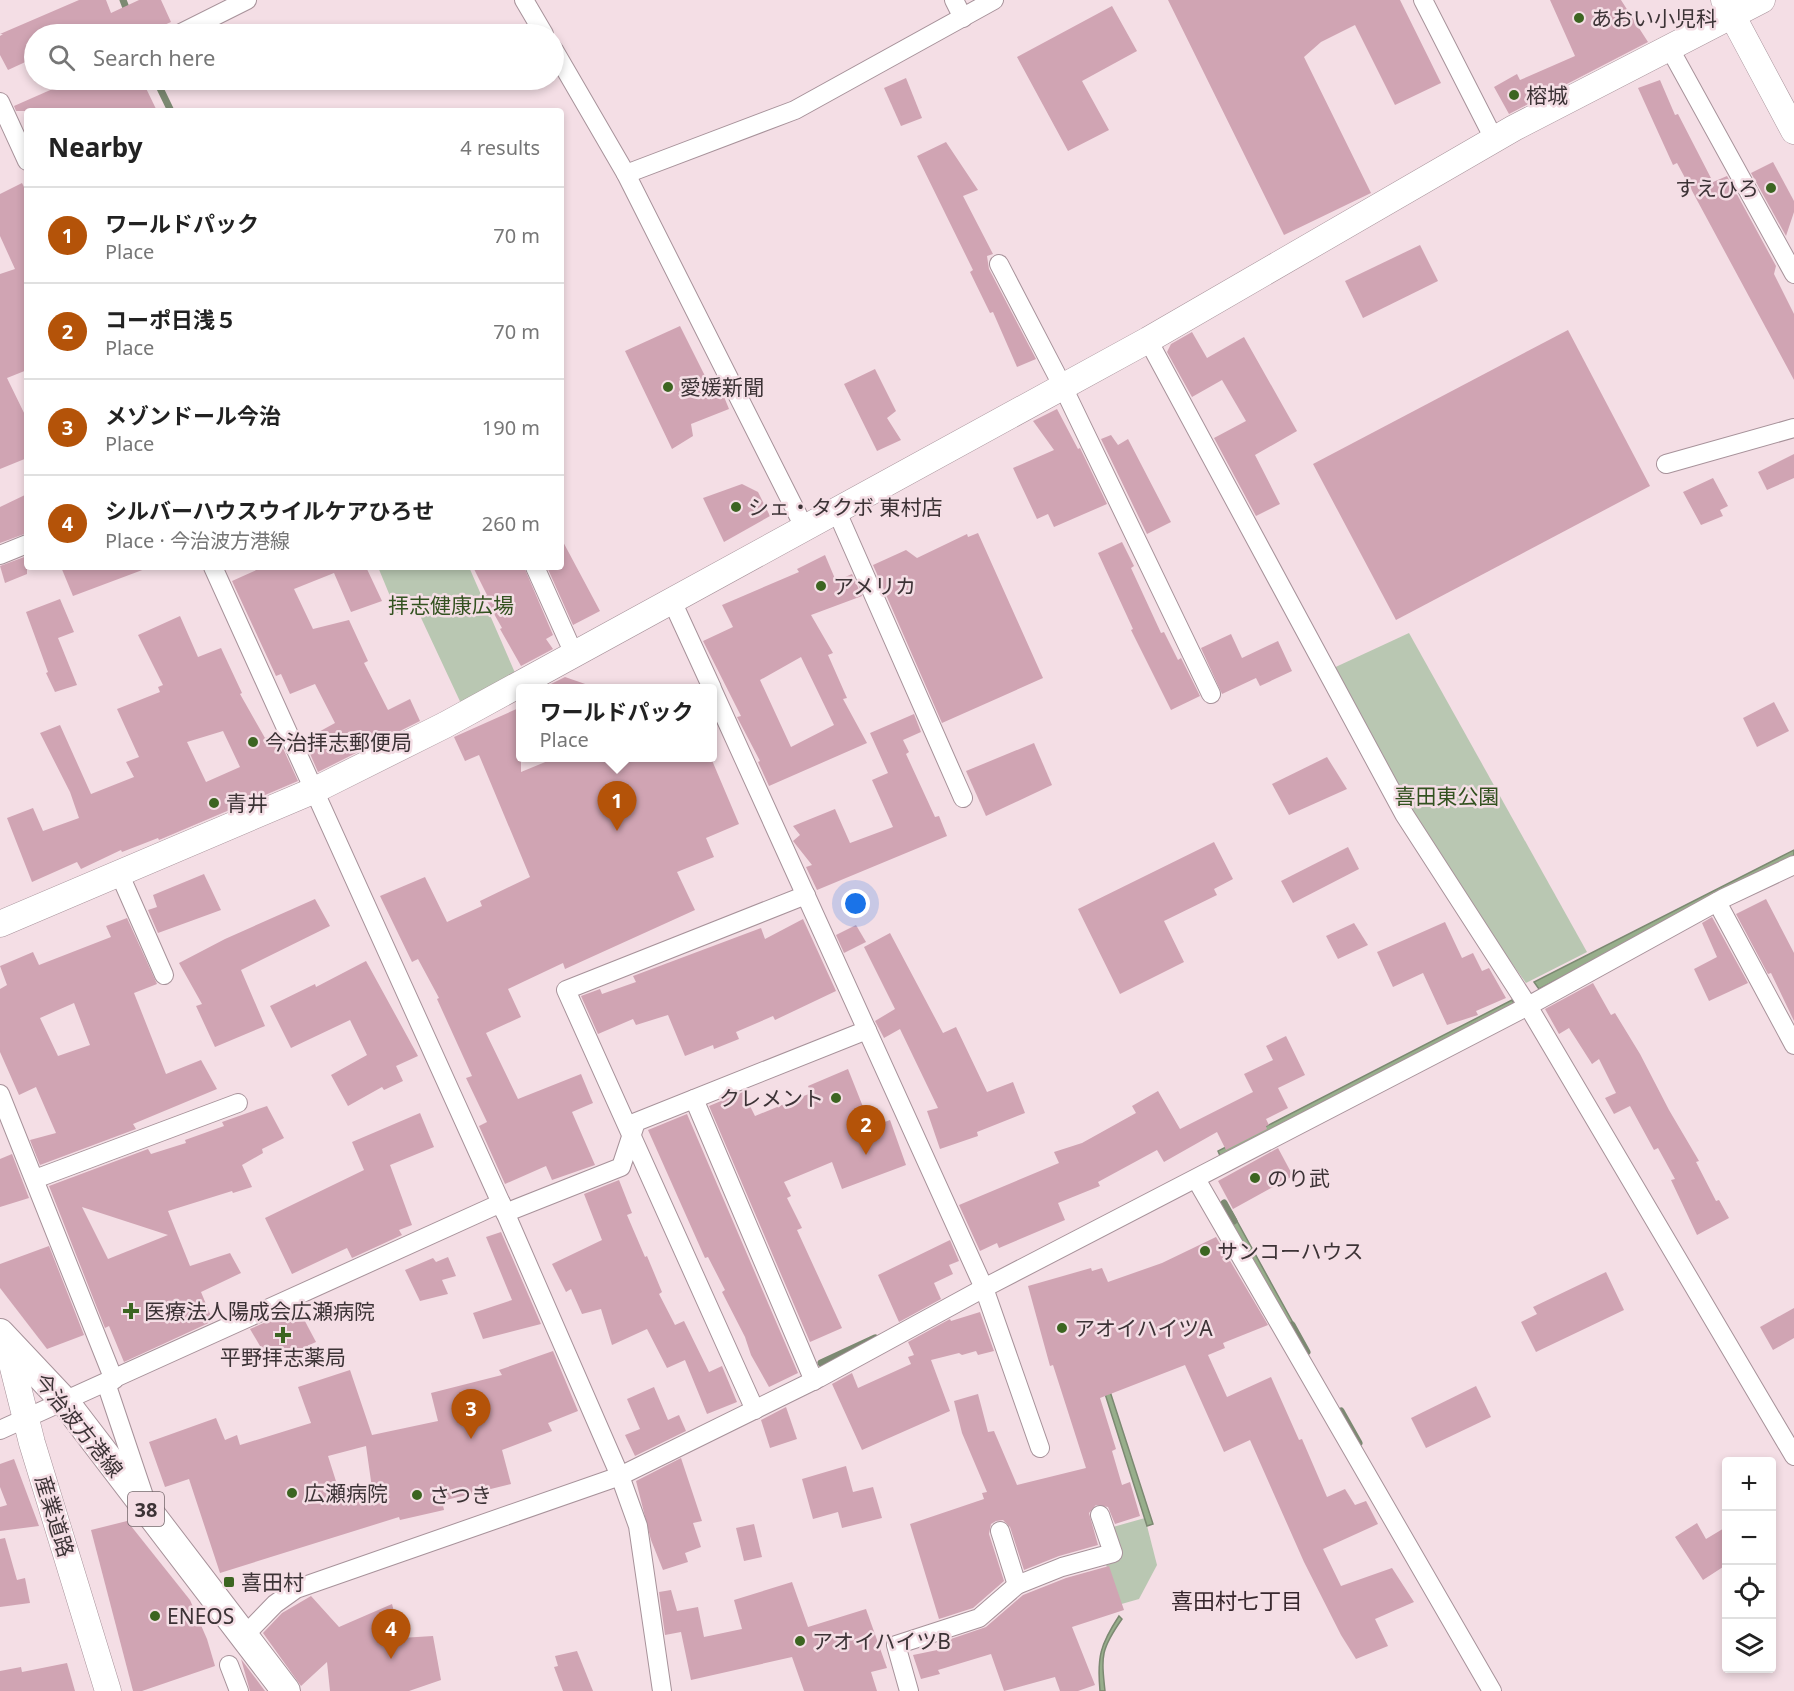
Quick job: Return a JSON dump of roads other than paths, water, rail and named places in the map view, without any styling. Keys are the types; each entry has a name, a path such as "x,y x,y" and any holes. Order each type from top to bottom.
{"main road":[{"name":"今治波方港線","path":"3,1336 65,1402 286,1691"}],"street":[{"path":"198,24 247,0"},
{"path":"524,0 538,24"},
{"path":"954,0 963,18"},
{"path":"626,174 795,110 994,0"},
{"path":"1423,0 1494,139"},
{"path":"520,684 1148,340 1494,139 1670,49 1728,8 1762,0"},
{"path":"1728,8 1794,131"},
{"path":"1670,49 1794,274"},
{"path":"564,67 626,174 806,529"},
{"path":"0,102 24,154"},
{"path":"999,264 1063,387 1211,694"},
{"path":"1148,340 1404,814 1528,1006 1794,1456"},
{"path":"1666,464 1794,428"},
{"path":"837,512 963,798"},
{"path":"0,555 24,545"},
{"path":"214,570 503,1208 620,1476 638,1526 662,1691"},
{"path":"536,570 574,654"},
{"path":"672,601 709,684"},
{"path":"0,924 120,875 315,790 446,725 516,686"},
{"path":"717,701 984,1288 1040,1448"},
{"path":"243,1637 275,1604 296,1589 620,1476 814,1381 984,1288 1528,1006 1717,902 1794,865"},
{"path":"120,875 164,975"},
{"path":"754,1410 566,990 806,896"},
{"path":"1717,902 1794,1045"},
{"path":"0,1430 503,1208 621,1167 636,1122 867,1030"},
{"path":"0,1094 35,1179 110,1382 148,1512"},
{"path":"694,1099 814,1381"},
{"path":"35,1179 238,1103"},
{"path":"1196,1179 1492,1691"},
{"name":"産業道路","path":"3,1336 108,1691"},
{"path":"909,1691 896,1645 979,1618 1017,1585 1062,1567 1113,1553 1100,1515"},
{"path":"1000,1531 1017,1585"},
{"path":"229,1665 239,1691"}],"waterway":[{"path":"123,0 128,13"},
{"path":"161,90 170,108"},
{"path":"1224,1203 1234,1221"},
{"path":"1292,1325 1307,1352"},
{"path":"821,1363 875,1338"},
{"path":"1341,1411 1359,1443"}],"place":[{"name":"あおい小児科","path":"1579,18"},
{"name":"榕城","path":"1514,95"},
{"name":"すえひろ","path":"1771,188"},
{"name":"愛媛新聞","path":"668,387"},
{"name":"シェ・タクボ 東村店","path":"736,507"},
{"name":"アメリカ","path":"821,586"},
{"name":"今治拝志郵便局","path":"253,742"},
{"name":"青井","path":"214,803"},
{"name":"ワールドパック","path":"617,831"},
{"name":"クレメント","path":"836,1098"},
{"name":"コーポ日浅５","path":"866,1155"},
{"name":"のり武","path":"1255,1178"},
{"name":"サンコーハウス","path":"1205,1251"},
{"name":"医療法人陽成会広瀬病院","path":"131,1311"},
{"name":"アオイハイツA","path":"1062,1328"},
{"name":"平野拝志薬局","path":"283,1335"},
{"name":"メゾンドール今治","path":"471,1439"},
{"name":"広瀬病院","path":"292,1493"},
{"name":"さつき","path":"417,1495"},
{"name":"喜田村","path":"229,1582"},
{"name":"ENEOS","path":"155,1616"},
{"name":"アオイハイツB","path":"800,1641"},
{"name":"シルバーハウスウイルケアひろせ","path":"391,1659"}],"district":[{"name":"喜田村七丁目","path":"1237,1600"}],"park label":[{"name":"拝志健康広場","path":"451,605"},
{"name":"喜田東公園","path":"1447,796"}]}
